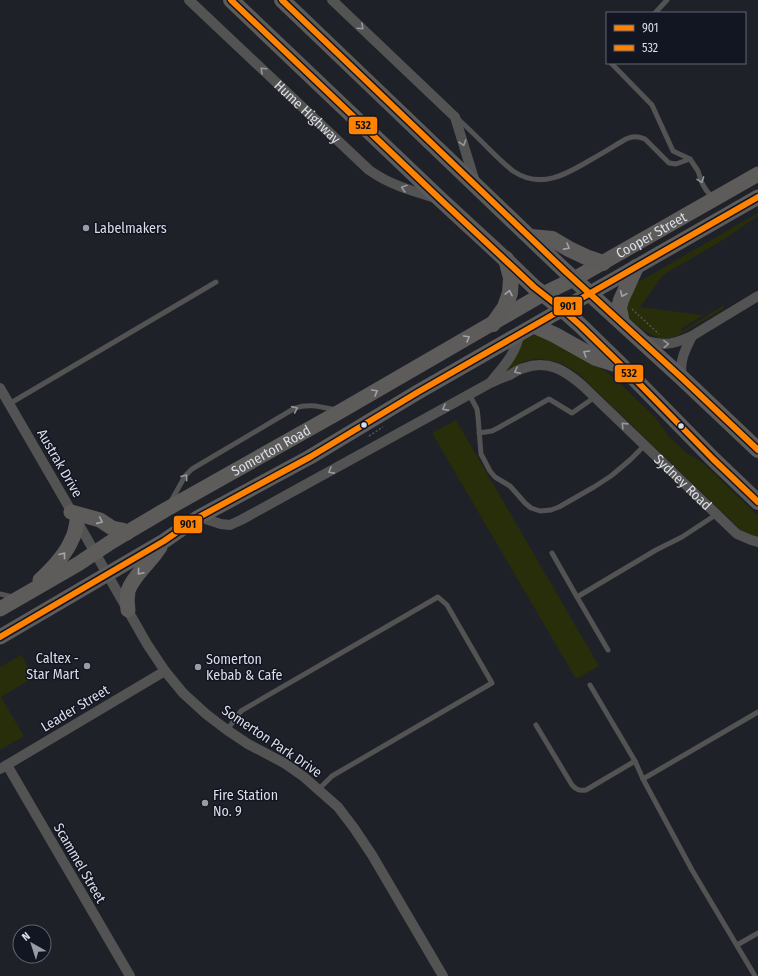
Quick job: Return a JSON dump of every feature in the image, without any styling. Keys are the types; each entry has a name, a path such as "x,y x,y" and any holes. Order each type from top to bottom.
{"highway":[{"name":"Hume Highway","path":"231,0 534,287 562,309"},
{"path":"282,0 574,279 758,450"},
{"path":"531,238 552,239 580,254 602,263"},
{"path":"493,324 505,307 510,293 511,278 506,259"},
{"path":"622,323 619,308 621,300 636,268"},
{"path":"562,309 622,366 713,459 758,502"},
{"path":"535,326 555,335 596,358 622,366"}],"main road":[{"name":"Cooper Street","path":"543,294 574,279 714,199 756,180"},
{"name":"Cooper Street","path":"562,309 758,197"},
{"name":"Somerton Road","path":"0,609 78,564 165,510 341,411 543,294"},
{"name":"Somerton Road","path":"0,637 164,541 199,516 310,457 418,392 535,326 562,309"},
{"path":"23,596 53,567 67,549 73,539 74,516 100,520 112,528 122,530 127,533"},
{"path":"128,610 128,591 131,584 151,560 164,541"}],"street":[{"name":"Hume Highway","path":"189,0 369,170 383,180 441,200"},
{"path":"332,0 456,117 476,186"},
{"path":"640,339 657,344 668,344 682,341 757,299"},
{"path":"199,516 221,524 230,524 241,520 490,383 503,368 515,349 519,335"},
{"path":"682,378 681,364 683,354 692,336"},
{"name":"Sydney Road","path":"490,383 534,365 552,366 567,373 595,397 737,534 758,542"},
{"name":"Austrak Drive","path":"0,388 108,574"},
{"name":"Somerton Park Drive","path":"108,574 150,649 165,671 183,693 206,714 227,730 248,744 284,763 304,777 338,807 372,855 443,976"},
{"name":"Leader Street","path":"3,767 165,671"},
{"name":"Scammel Street","path":"3,767 130,976"}],"lane":[{"path":"656,12 668,0"},
{"path":"612,64 652,105 673,151 690,159 706,190 714,199"},
{"path":"456,117 514,172 535,179 545,180 567,174 633,136 645,139 669,163 676,164 690,159"},
{"path":"9,404 216,282"},
{"path":"469,394 477,409 481,454 490,471 495,477 510,486 531,508 540,511 551,510 559,507 594,487 611,476 645,445"},
{"path":"479,433 492,431 549,399 572,413 595,397"},
{"path":"165,510 185,476 192,469 295,408 309,405 341,411"},
{"path":"577,596 656,550 682,537 717,514"},
{"path":"552,553 608,650"},
{"path":"0,594 23,596"},
{"path":"227,730 241,711 438,597 447,605 492,683 332,776 319,790"},
{"path":"590,685 635,761 643,779 692,870 755,976"},
{"path":"643,779 758,712"},
{"path":"536,725 572,785 576,789 586,790 635,761"},
{"path":"737,945 758,933"}],"path":[{"path":"628,305 661,336"}],"green space":[{"path":"758,213 758,216 718,243 663,275 640,307 702,315 724,302 681,329 682,331 724,305 723,309 675,337 668,339 648,333 625,315 626,295 634,285"},
{"path":"538,334 563,344 613,377 656,418 669,437 687,453 704,464 758,516 758,538 746,534 741,530 579,374 565,365 557,362 534,359 522,362 504,375 525,339 529,336"},
{"path":"456,420 599,666 576,679 432,433"},
{"path":"21,655 34,677 1,697 24,736 0,750 0,667"}],"transit line":[{"name":"532","path":"231,0 534,287 581,326 713,459 758,502"},
{"name":"532","path":"282,0 565,271 758,450"},
{"name":"901","path":"0,637 164,541 199,517 310,457 418,392 758,197"}],"place":[{"name":"Labelmakers","path":"86,228"},
{"name":"Caltex - Star Mart","path":"87,666"},
{"name":"Somerton Kebab & Cafe","path":"198,667"},
{"name":"Fire Station No. 9","path":"205,803"}]}
